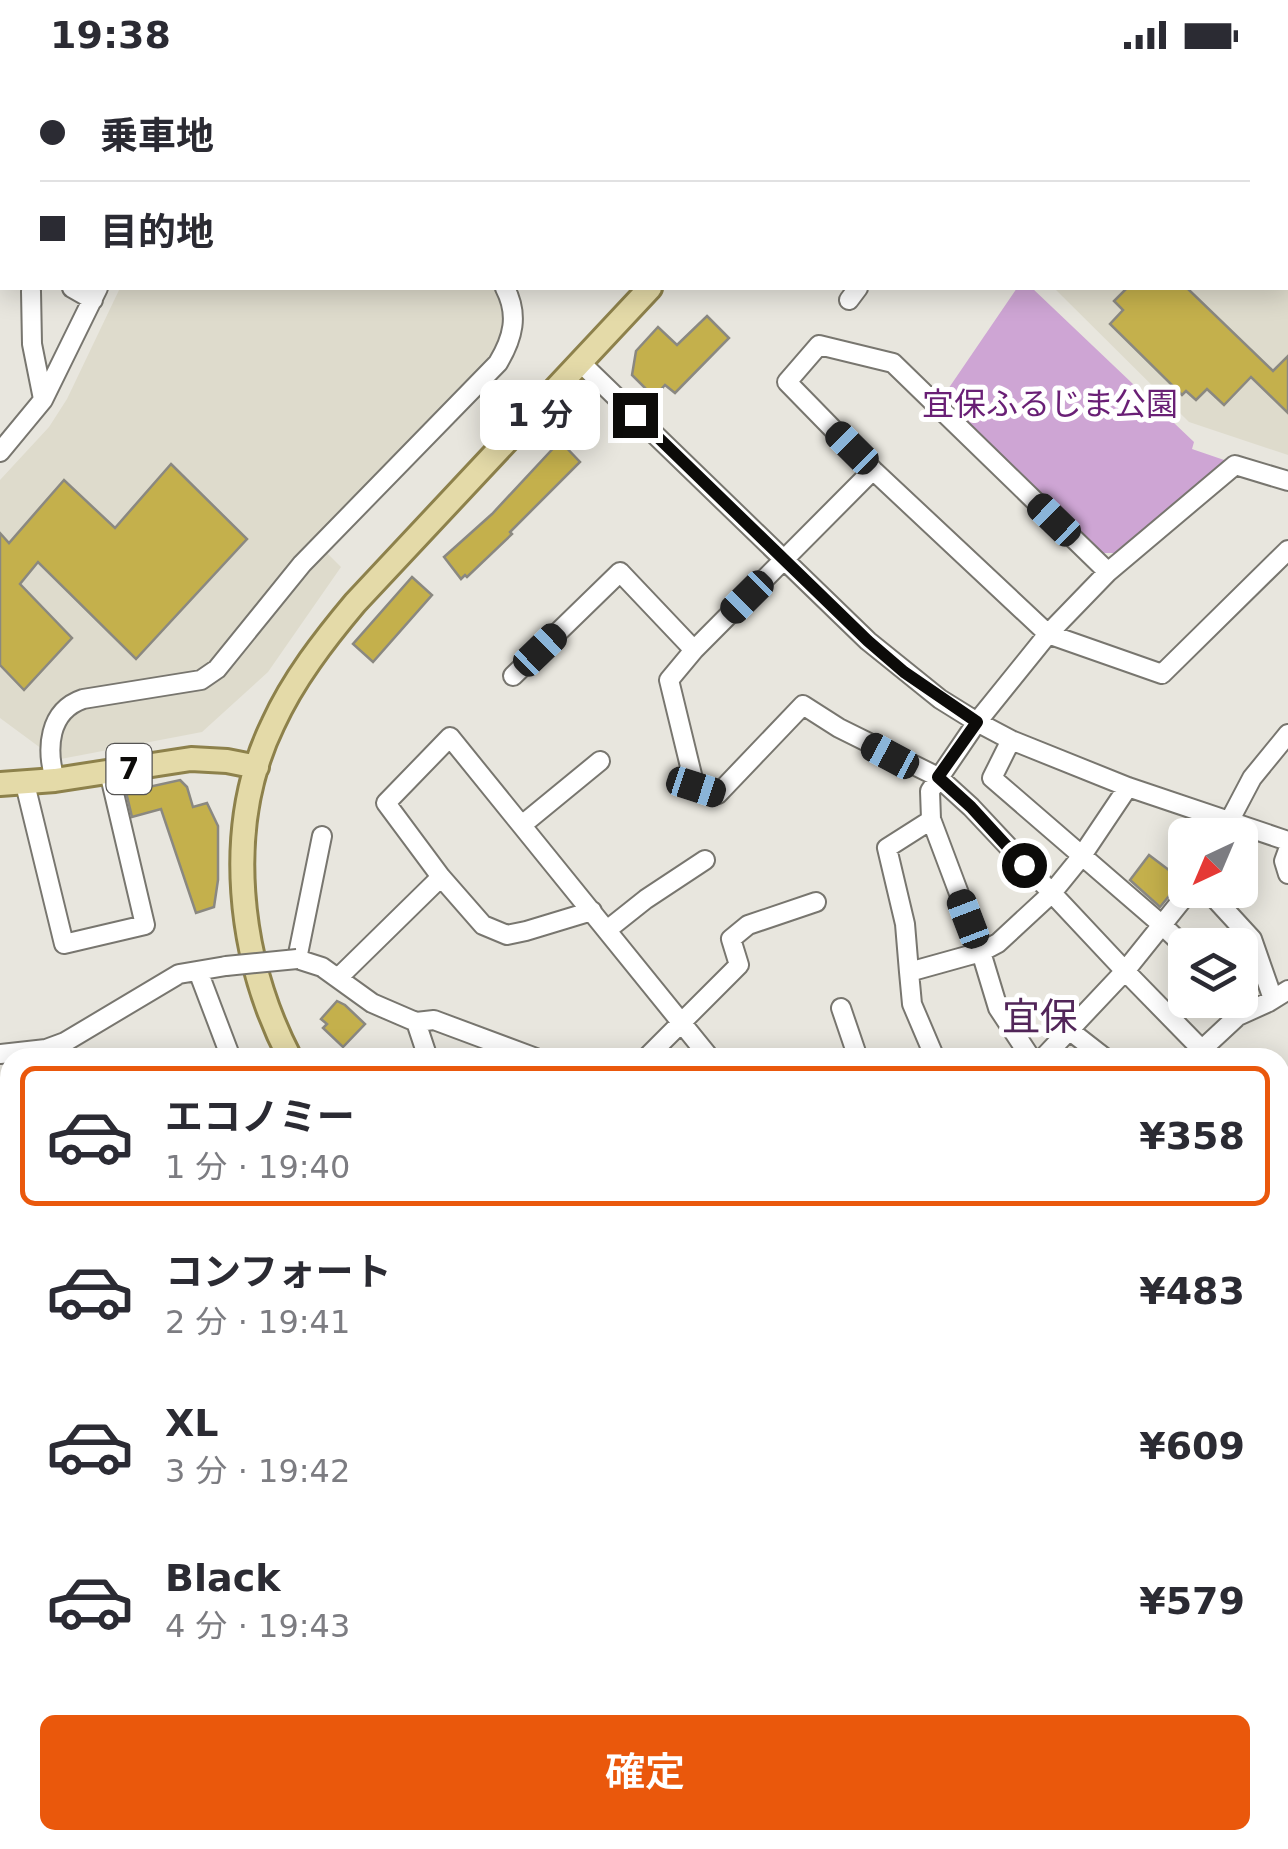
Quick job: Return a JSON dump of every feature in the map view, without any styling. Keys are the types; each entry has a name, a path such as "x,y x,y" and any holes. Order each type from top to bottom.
{"main road":[{"path":"286,1048 266,1000 250,943 242,877 246,818 257,767 273,722 329,634 400,553 648,290"},
{"name":"7","path":"0,784 25,784 191,759 257,767"}],"street":[{"path":"55,780 50,763 53,728 67,707 82,699 201,680 217,669 302,564 498,364 510,343 514,320 506,290"},
{"path":"30,291 32,344 44,400"},
{"path":"0,452 44,400 96,294"},
{"path":"1108,572 893,363 819,345 787,382 873,470 1048,634 1162,674 1288,550"},
{"path":"580,364 904,672 977,722 1012,740 1201,818"},
{"path":"1024,1048 998,1008 931,820 930,791 977,722 1048,634 1108,572 1235,465 1288,481"},
{"path":"873,470 669,680 696,787 718,794 803,705 839,728 938,777 971,807 1196,1048"},
{"path":"512,676 620,572 694,650"},
{"path":"1230,818 1252,778 1288,734"},
{"path":"592,912 506,935 483,926 386,803 450,737 607,930 680,1023 701,1048"},
{"path":"1012,740 992,778 1168,931"},
{"path":"522,825 600,761"},
{"path":"25,784 64,944 145,925 109,772"},
{"path":"909,972 981,952 998,942 1051,894 1082,857 1128,787"},
{"path":"930,1048 912,1004 905,924 887,848 931,820"},
{"path":"1258,835 1288,841"},
{"path":"297,960 322,836"},
{"path":"1288,850 1284,861 1288,874"},
{"path":"607,930 705,860"},
{"path":"339,978 441,877"},
{"path":"656,1048 740,965 731,939 748,925 816,902"},
{"path":"1052,1048 1125,971 1175,908"},
{"path":"1224,908 1252,939 1281,994"},
{"path":"56,1048 179,974 297,960 322,967 372,1002 416,1022 434,1020 509,1048"},
{"path":"198,971 227,1048"},
{"path":"841,1008 855,1048"},
{"path":"1207,1048 1226,1018"},
{"path":"416,1022 425,1048"},
{"path":"1069,1030 1092,1048"}],"shaded area":[{"path":"119,290 496,290 506,312 500,345 489,361 315,541 341,567 268,672 202,732 45,762 42,749 0,718 0,480 49,427 67,399"},
{"path":"1056,290 1288,290 1288,455 1189,422"}],"green space":[{"name":"宜保ふるじま公園","path":"1016,290 1034,290 1194,442 1192,449 1227,461 1114,553 1100,553 942,398"}],"building":[{"path":"1125,290 1189,290 1273,371 1288,356 1288,413 1251,377 1224,405 1207,389 1196,400 1186,391 1182,395 1110,324 1123,310 1114,301"},
{"path":"707,316 729,338 675,393 665,385 656,395 632,375 636,351 658,327 677,345"},
{"path":"560,441 580,462 512,534 461,579 444,557 492,514"},
{"path":"171,464 247,539 136,659 38,562 20,584 72,638 24,690 0,665 0,533 9,543 64,480 115,528"},
{"path":"412,577 432,595 373,662 353,644"},
{"path":"180,780 187,787 193,807 207,803 218,826 214,907 196,913 161,809 132,817 126,792"},
{"path":"1149,855 1168,869 1168,897 1160,907 1130,880"},
{"path":"337,1001 365,1024 343,1047 323,1028 327,1024 321,1019"}],"district":[{"name":"宜保","path":"1040,1017"}],"route":[{"path":"635,415 868,641 940,699 977,722 938,777 1024,865"}]}
